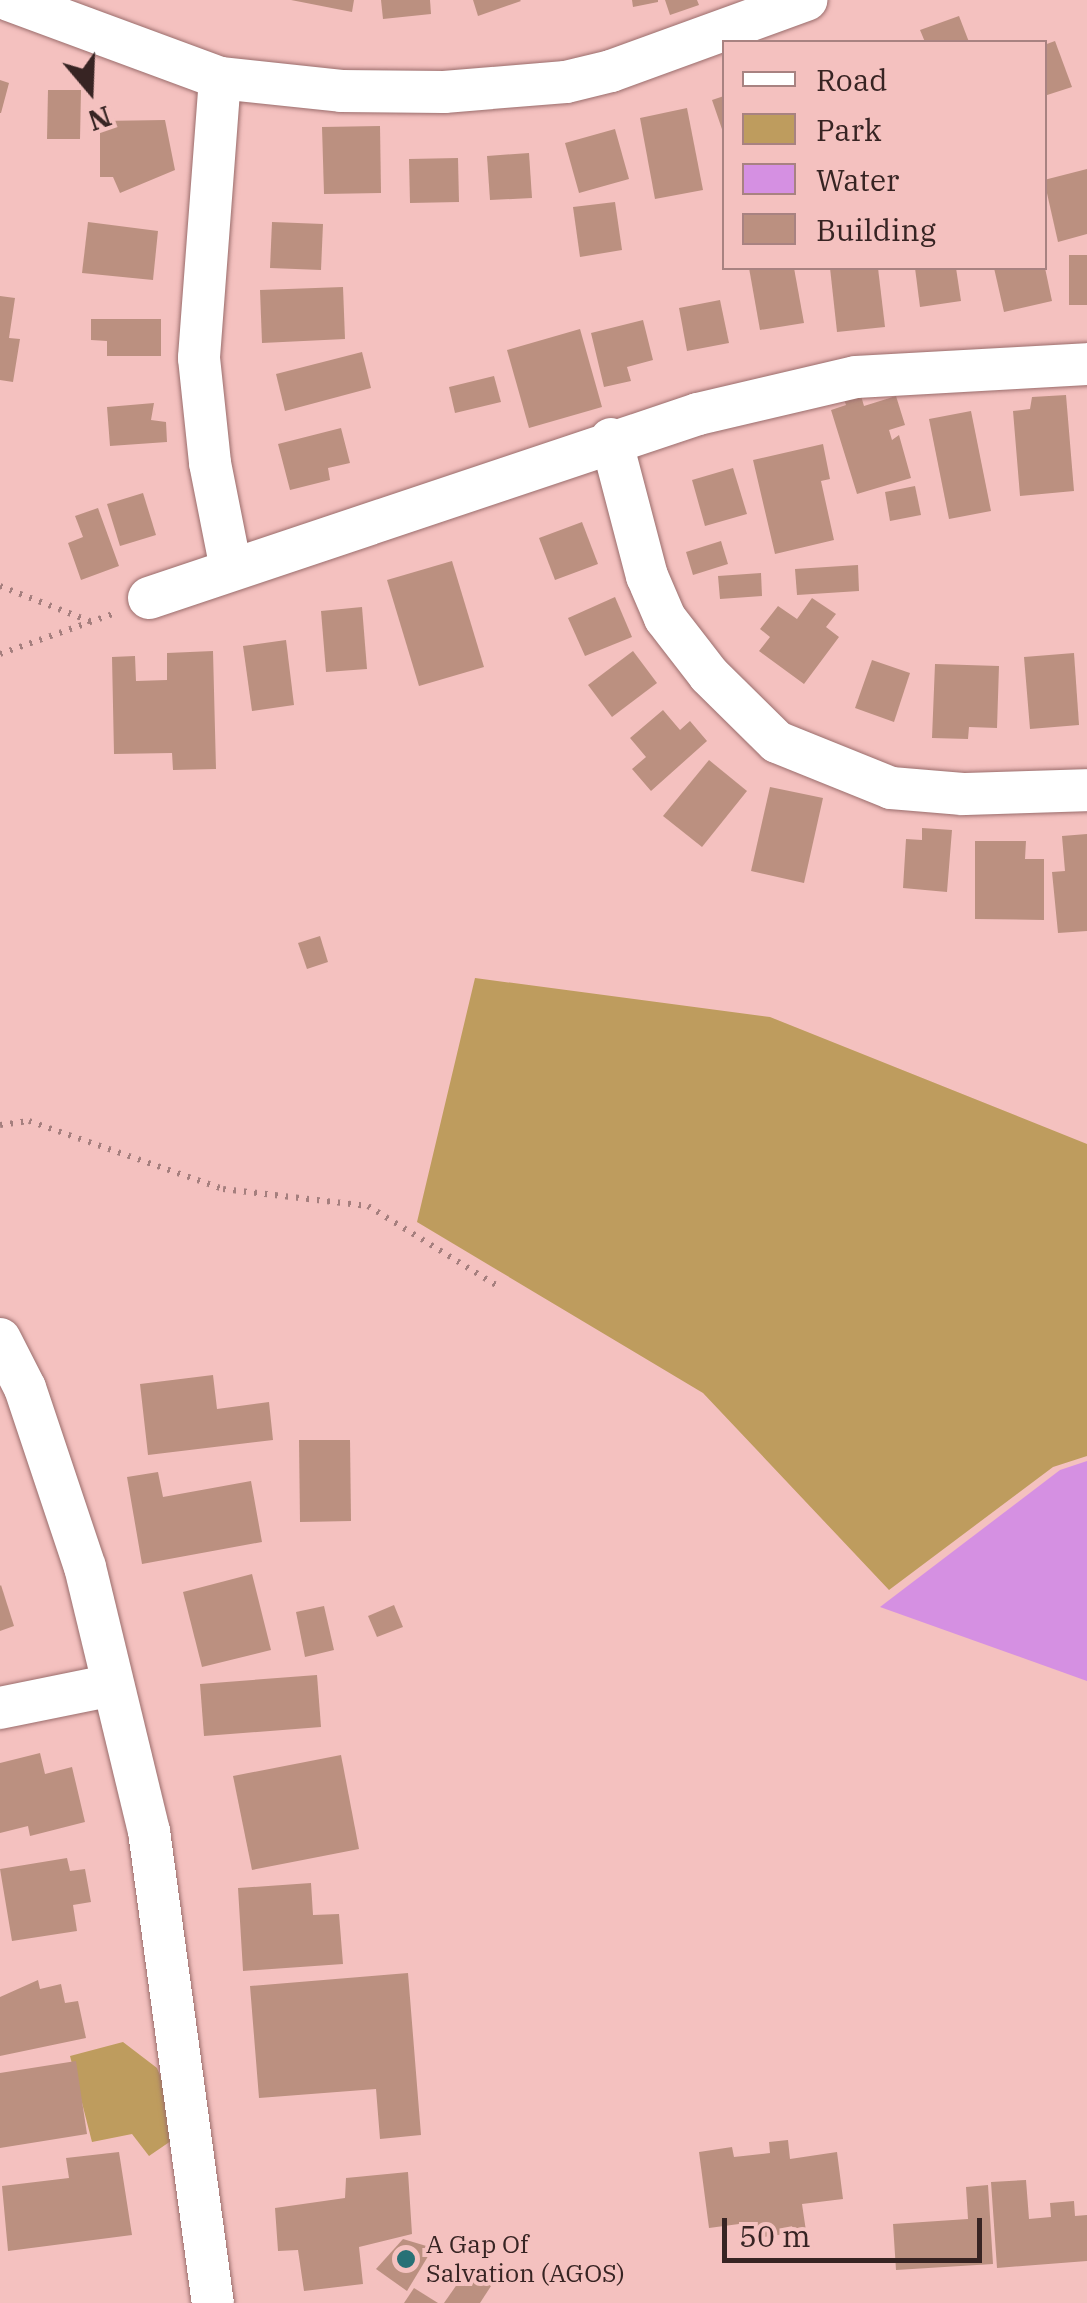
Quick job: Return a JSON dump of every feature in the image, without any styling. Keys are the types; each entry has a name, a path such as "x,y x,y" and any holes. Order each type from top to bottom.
{"street":[{"path":"9,0 220,78 376,91 566,82 748,11 806,0"},
{"path":"220,78 200,358 210,463 231,569"},
{"path":"149,598 611,439 856,377 1087,364"},
{"path":"611,439 647,576 665,618 709,674 778,742 891,788 963,794 1087,790"},
{"path":"0,1339 25,1388 85,1567 149,1832 213,2303"},
{"path":"0,1708 113,1684"}],"path":[{"path":"0,586 94,622"},
{"path":"0,654 94,622 149,598"},
{"path":"0,1125 29,1121 223,1189 368,1206 500,1288"}],"green space":[{"path":"475,978 770,1017 1087,1144 1087,1456 1053,1467 889,1590 703,1393 417,1222"},
{"path":"123,2042 157,2068 184,2132 149,2156 132,2134 92,2142 70,2056"}],"water":[{"path":"1087,1461 1087,1681 880,1607 1060,1470"}],"building":[{"path":"291,0 354,0 352,12"},
{"path":"381,0 430,0 431,14 383,19"},
{"path":"473,0 520,0 521,1 478,16"},
{"path":"632,0 658,0 658,2 633,7"},
{"path":"665,0 697,0 699,5 670,15"},
{"path":"959,16 968,40 924,40 920,30"},
{"path":"1055,41 1072,87 1047,95 1047,44"},
{"path":"0,80 9,83 1,113 0,113"},
{"path":"48,90 81,90 80,139 47,139"},
{"path":"722,97 722,129 712,100"},
{"path":"687,108 703,190 655,199 640,118"},
{"path":"165,120 175,170 120,193 113,177 100,177 100,121"},
{"path":"380,126 381,193 324,194 322,127"},
{"path":"615,129 629,179 579,193 565,143"},
{"path":"529,153 532,198 490,200 487,156"},
{"path":"458,158 459,202 410,203 409,159"},
{"path":"1087,169 1087,234 1058,242 1047,179"},
{"path":"615,202 622,250 580,257 573,207"},
{"path":"88,222 158,231 153,280 82,273"},
{"path":"272,222 323,224 321,270 270,268"},
{"path":"1069,255 1087,255 1087,305 1069,305"},
{"path":"749,270 794,270 804,323 760,330"},
{"path":"830,270 878,270 885,327 837,332"},
{"path":"915,270 956,270 961,301 920,307"},
{"path":"994,270 1045,270 1052,301 1004,312"},
{"path":"343,287 345,339 262,343 260,290"},
{"path":"0,296 15,298 9,338 20,339 13,382 0,380"},
{"path":"720,300 729,343 687,351 679,308"},
{"path":"91,319 161,319 161,356 107,356 107,341 91,340"},
{"path":"643,320 653,360 627,367 631,381 604,387 591,333"},
{"path":"580,329 602,407 529,428 507,350"},
{"path":"362,352 371,388 285,411 276,374"},
{"path":"494,376 501,402 455,413 449,387"},
{"path":"859,389 864,406 896,396 905,425 889,430 892,440 899,435 911,478 857,494 831,410 846,405 842,394"},
{"path":"1066,395 1074,491 1020,496 1013,411 1030,409 1032,397"},
{"path":"154,403 151,420 166,422 167,442 110,446 107,407"},
{"path":"971,411 991,511 949,519 929,419"},
{"path":"341,428 350,463 328,468 330,480 290,490 278,444"},
{"path":"823,444 830,479 821,481 834,540 775,554 753,460"},
{"path":"733,468 747,514 705,526 692,480"},
{"path":"915,486 921,515 890,521 885,492"},
{"path":"143,493 156,535 120,546 107,504"},
{"path":"98,508 119,566 81,580 68,543 83,537 75,516"},
{"path":"582,522 598,564 555,580 539,538"},
{"path":"721,541 728,564 693,575 686,552"},
{"path":"452,561 484,667 419,686 387,580"},
{"path":"858,565 859,591 797,595 795,569"},
{"path":"761,573 762,596 720,599 718,576"},
{"path":"615,597 632,637 585,656 568,618"},
{"path":"812,598 836,614 826,627 839,637 804,684 759,651 770,637 760,629 778,606 797,619"},
{"path":"362,607 367,669 326,672 321,611"},
{"path":"286,640 294,705 252,711 243,646"},
{"path":"213,651 216,769 173,770 172,753 114,754 112,657 135,656 136,681 167,680 167,653"},
{"path":"633,651 657,683 612,717 588,685"},
{"path":"1074,653 1079,725 1030,729 1024,657"},
{"path":"872,660 910,673 894,722 855,708"},
{"path":"935,664 999,666 997,728 969,727 968,739 932,738"},
{"path":"663,710 680,730 690,721 707,741 651,791 632,769 646,757 630,738"},
{"path":"709,760 747,791 702,847 663,816"},
{"path":"770,787 823,798 804,883 751,871"},
{"path":"922,828 952,830 947,892 903,888 906,839 922,840"},
{"path":"1087,834 1087,931 1058,933 1052,872 1065,871 1062,836"},
{"path":"975,841 1026,841 1025,859 1044,859 1044,920 975,919"},
{"path":"320,936 328,962 307,969 298,943"},
{"path":"213,1375 217,1409 269,1402 273,1440 148,1455 140,1384"},
{"path":"299,1440 350,1440 351,1521 300,1522"},
{"path":"158,1472 163,1497 251,1481 262,1542 142,1564 127,1477"},
{"path":"252,1574 271,1650 202,1667 183,1592"},
{"path":"0,1586 14,1626 0,1631"},
{"path":"394,1605 403,1627 377,1637 368,1616"},
{"path":"324,1606 334,1650 305,1657 296,1612"},
{"path":"317,1675 321,1727 204,1736 200,1684"},
{"path":"40,1753 45,1774 72,1767 85,1822 30,1836 28,1826 0,1833 0,1763"},
{"path":"341,1755 359,1849 252,1870 233,1776"},
{"path":"67,1858 70,1871 85,1869 91,1902 73,1905 77,1931 12,1941 0,1869"},
{"path":"311,1883 313,1915 339,1914 343,1964 243,1971 238,1888"},
{"path":"408,1973 421,2135 380,2139 376,2089 259,2098 250,1986"},
{"path":"38,1980 40,1989 61,1984 65,2003 78,2001 86,2038 0,2056 0,1997"},
{"path":"76,2061 87,2134 0,2148 0,2073"},
{"path":"788,2140 790,2159 837,2152 843,2199 802,2204 806,2231 756,2238 754,2222 709,2228 699,2152 732,2147 734,2157 770,2153 769,2142"},
{"path":"119,2152 132,2235 8,2251 2,2186 69,2178 66,2158"},
{"path":"408,2172 412,2234 359,2247 363,2284 304,2291 298,2250 278,2251 275,2208 345,2198 346,2178"},
{"path":"1026,2180 1029,2219 1051,2217 1050,2203 1074,2201 1075,2216 1087,2215 1087,2261 997,2268 991,2182"},
{"path":"988,2185 993,2264 896,2270 893,2224 968,2219 966,2187"},
{"name":"A Gap Of Salvation (AGOS)","path":"403,2239 433,2248 407,2291 376,2269"},
{"path":"467,2270 491,2286 480,2303 444,2303"},
{"path":"414,2288 438,2303 404,2303"}],"place":[{"name":"A Gap Of Salvation (AGOS)","path":"406,2259"}]}
